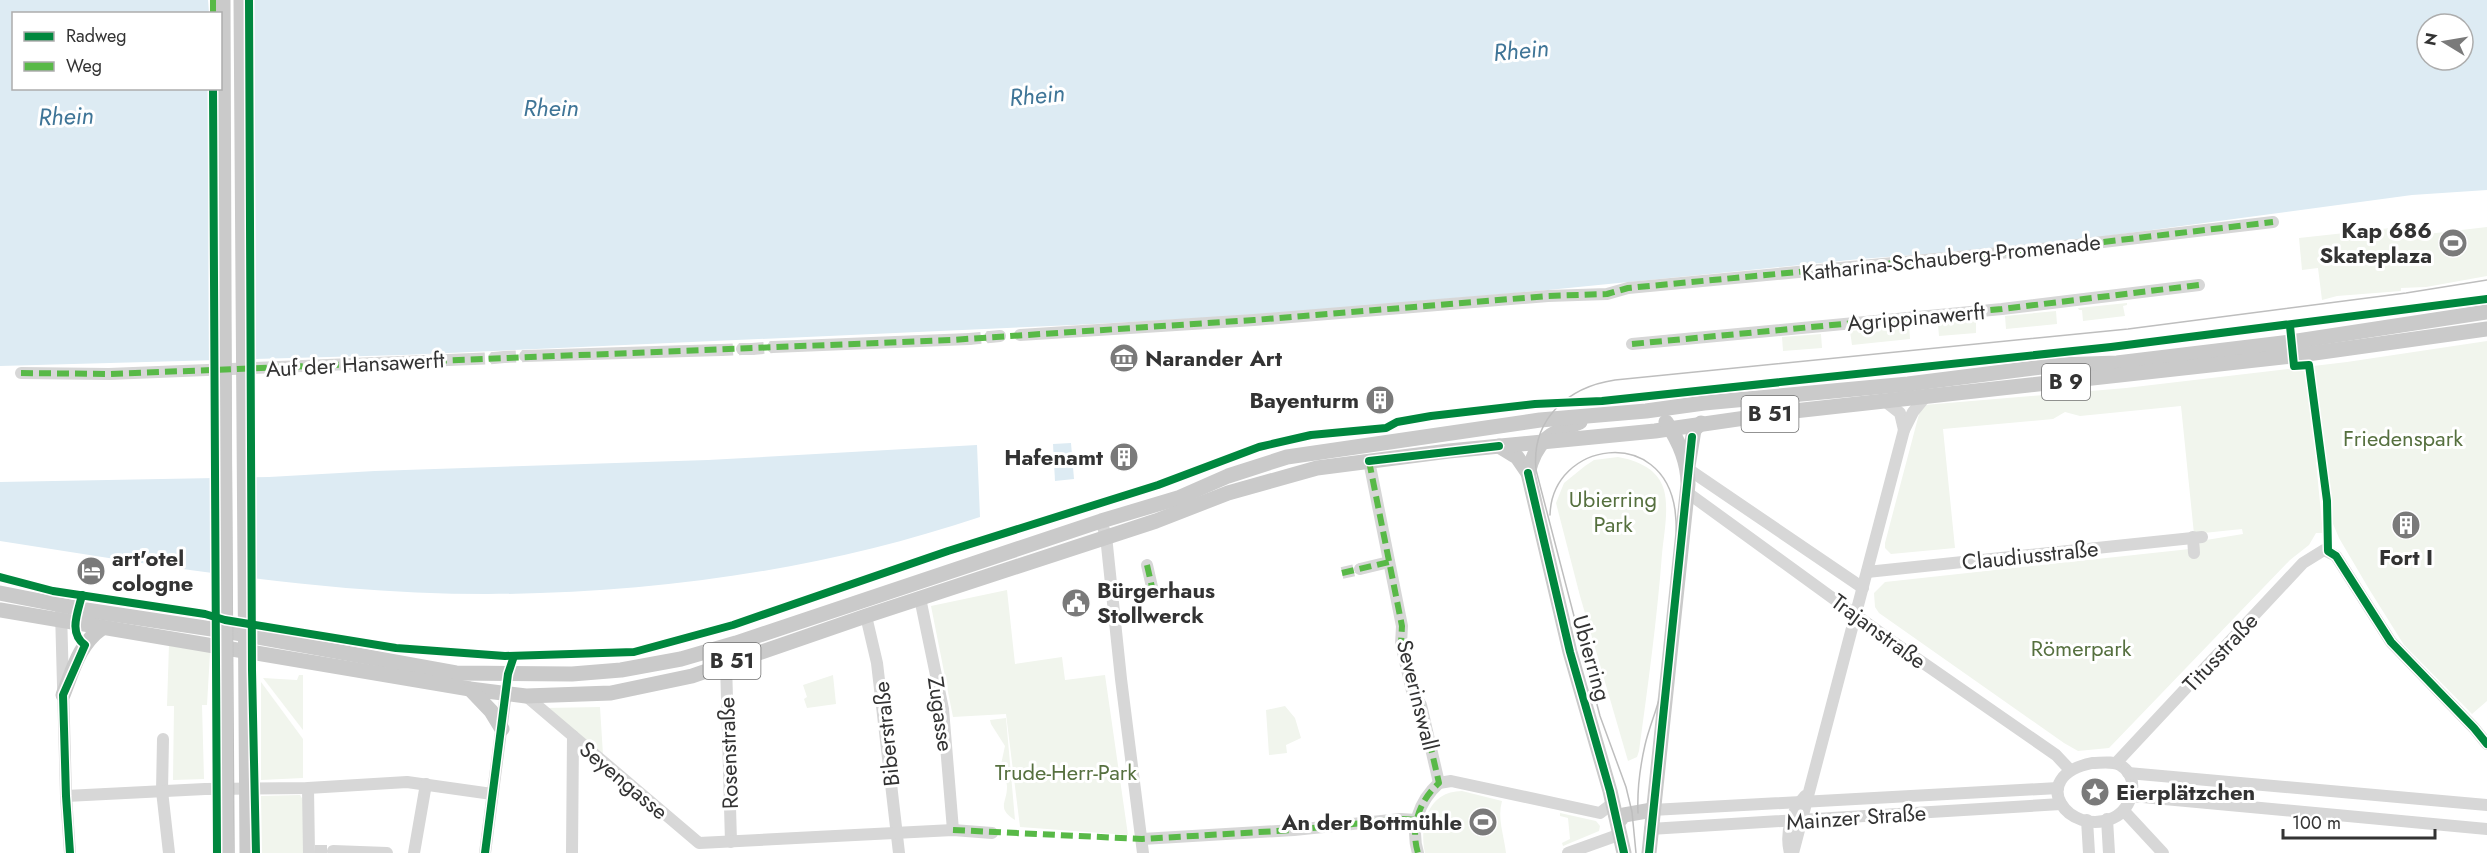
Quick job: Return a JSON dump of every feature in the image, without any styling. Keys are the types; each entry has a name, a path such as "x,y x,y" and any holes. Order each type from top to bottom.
{"main road":[{"path":"223,0 226,853"},
{"path":"241,0 247,853"},
{"name":"B 9","path":"1646,411 1714,402 1908,384 2058,365 2117,363 2161,358 2291,342 2487,312"},
{"name":"B 9","path":"1838,407 2293,356 2487,329"},
{"path":"1967,392 1963,383 1972,375"},
{"name":"B 51","path":"0,610 470,689 526,696 621,692 704,672 1106,536 1156,522 1228,493 1293,473 1410,456 1838,407"},
{"path":"1528,473 1535,453 1543,442 1557,430 1594,416 1646,411 1659,415 1670,428 1688,469"},
{"name":"B 51","path":"0,593 456,672 572,674 621,670 706,652 1101,521 1178,498 1254,467 1287,458 1407,438 1540,420 1594,416"},
{"path":"1649,853 1688,493 1688,469 1694,430 1701,423"},
{"path":"1498,426 1505,432 1499,446"},
{"path":"1407,438 1413,442 1414,446 1414,451 1410,456"},
{"name":"Ubierring","path":"1499,446 1517,457 1528,473 1570,652 1620,828 1624,853"},
{"path":"63,695 81,650 89,638 102,628"},
{"path":"704,672 703,660 706,652"},
{"path":"506,693 520,674"},
{"path":"470,689 491,711 502,729"},
{"path":"1620,828 1624,815 1652,810"}],"street":[{"name":"Katharina-Schauberg-Promenade","path":"1020,335 1376,315 1548,296 1607,294 1628,288 2052,248 2273,222"},
{"name":"Agrippinawerft","path":"1632,344 2001,309 2199,285"},
{"path":"773,347 969,339"},
{"path":"525,356 722,350"},
{"name":"Auf der Hansawerft","path":"21,373 109,374 474,359"},
{"path":"1792,853 1788,833 1797,820 1806,797 1857,615 1904,430 1913,412 1926,396"},
{"path":"1886,402 1900,413 1904,430"},
{"name":"Severinswall","path":"1369,461 1402,626 1401,644 1412,691 1421,705 1439,783"},
{"name":"Trajanstraße","path":"1688,469 1863,588"},
{"name":"Trajanstraße","path":"1688,493 2056,755 2070,770"},
{"path":"1101,521 1106,536 1143,853"},
{"name":"Claudiusstraße","path":"1867,572 2198,537 2194,553"},
{"name":"Titusstraße","path":"2116,763 2303,563 2319,552 2328,551 2336,556 2391,642 2487,744"},
{"path":"1360,568 1389,562"},
{"path":"1147,565 1152,587"},
{"name":"Zugasse","path":"920,598 943,709 954,830"},
{"path":"61,605 66,796 70,853"},
{"name":"Biberstraße","path":"866,616 879,672 899,853"},
{"name":"Rosenstraße","path":"726,663 731,843"},
{"path":"485,853 506,693"},
{"name":"Seyengasse","path":"526,696 699,843 954,830 992,833"},
{"path":"572,853 573,736"},
{"path":"164,739 162,791 170,853"},
{"path":"2092,763 2116,763 2128,773 2133,786 2132,796 2124,811 2107,819 2087,820 2073,817 2061,804 2058,788 2062,777 2070,770 2092,763"},
{"path":"2128,773 2487,805"},
{"path":"1418,853 1415,834 1416,820 1424,799 1439,783 1451,781 1600,813 1613,803"},
{"path":"66,796 162,791 308,788 407,782 492,794"},
{"path":"414,853 426,784"},
{"path":"308,788 311,852"},
{"name":"Mainzer Straße","path":"1652,810 1806,797 2058,788"},
{"path":"2132,796 2487,829"},
{"name":"Mainzer Straße","path":"1650,828 2061,804"},
{"path":"2124,811 2163,853"},
{"path":"1142,839 1294,830 1401,819 1416,820"},
{"path":"2107,819 2109,853"},
{"path":"2087,820 2089,853"},
{"path":"1568,853 1620,828"},
{"path":"333,851 387,853"}],"green space":[{"path":"2418,225 2419,235 2487,227 2487,276 2426,287 2401,288 2401,291 2337,296 2322,300 2318,268 2302,270 2299,238"},
{"path":"2127,303 2123,306 2125,316 2083,321 2082,310 2078,308"},
{"path":"2056,311 2057,324 2006,329 2005,316"},
{"path":"1979,319 1976,322 1976,333 1939,336 1938,325 1935,325 1935,322"},
{"path":"1909,325 1910,339 1852,345 1850,331"},
{"path":"1821,334 1822,348 1783,351 1782,337"},
{"path":"2487,341 2487,701 2472,714 2404,645 2369,589 2339,538 2328,512 2328,494 2322,461 2316,462 2323,533 2316,533 2309,545 2290,560 2109,748 2078,751 2064,743 1879,613 1875,607 1874,593 1885,582 2199,548 2200,541 2243,534 2242,529 2194,534 2181,406 2080,416 2065,412 2053,419 1943,429 1955,548 1891,554 1885,548 1885,543 1919,414 1924,405 2126,388 2347,362"},
{"name":"Ubierring Park","path":"1618,457 1639,463 1657,476 1664,490 1666,505 1655,628 1639,751 1637,757 1628,761 1580,596 1556,503 1564,483 1585,466 1594,460"},
{"name":"Trude-Herr-Park","path":"1007,590 1015,664 1062,657 1065,680 1105,675 1128,835 1020,827 1006,714 953,717 931,606"},
{"path":"169,644 206,650 210,653 207,705 202,705 204,779 173,780 174,706 167,706"},
{"path":"299,675 303,675 303,730 263,678 297,680"},
{"path":"833,675 836,704 807,708 804,699 807,697 803,685"},
{"path":"261,682 303,739 303,778 261,780"},
{"path":"1285,706 1295,718 1301,738 1286,745 1287,753 1269,755 1266,710"},
{"path":"600,707 603,755 545,708"},
{"path":"1006,718 1015,820 1004,809 1007,784 1000,769 1005,746 990,720"},
{"path":"1462,791 1502,801 1501,820 1506,853 1425,853 1423,832 1428,812 1441,797"},
{"path":"300,795 303,800 306,853 262,853 261,796"},
{"path":"1560,813 1596,821 1600,826 1599,831 1563,846 1562,843 1570,839 1568,818 1560,816"}],"water":[{"name":"Rhein","path":"0,0 2487,0 2487,190 2412,195 2032,246 1860,259 1548,290 1258,315 403,355 0,366"},
{"path":"1071,443 1074,479 1055,481 1053,444"},
{"path":"977,445 980,517 904,540 826,559 747,574 667,584 586,591 506,594 425,593 346,588 216,573 0,541 0,482 269,477 375,471 708,460"}],"pier":[{"path":"208,0 254,0 256,362 210,363 209,90 222,90 222,12 209,12"},
{"path":"256,475 257,582 211,577 210,476"}],"tunnel":[{"path":"969,339 990,337"},
{"path":"752,349 773,347"},
{"path":"721,350 742,349"},
{"path":"504,357 525,356"},
{"path":"473,359 494,358"},
{"path":"1342,573 1360,569"},
{"path":"315,851 333,851"}],"tram line":[{"path":"228,0 234,853"},
{"path":"1636,853 1632,812 1626,787 1600,716 1536,470 1536,452 1546,421 1568,398 1582,390 1615,380 2128,329 2406,293 2487,280"},
{"path":"1550,515 1555,490 1569,471 1587,458 1609,453 1631,455 1651,465 1666,483 1675,510 1676,546 1665,671 1643,753 1638,787 1638,813"}],"marked path":[{"path":"213,0 213,12"},
{"path":"21,373 109,374 951,340 1254,320 1548,296 1607,294 1628,288 2052,248 2273,222"},
{"path":"1632,344 2002,309 2199,285"},
{"path":"1369,461 1402,626 1401,644 1412,691 1421,705 1439,783 1426,798 1418,815 1415,834 1418,853"},
{"path":"1342,573 1389,562"},
{"path":"1147,565 1152,587"},
{"path":"953,830 1142,839 1294,830 1401,819 1416,820"}],"cycle path":[{"path":"249,0 252,670 256,853"},
{"path":"213,90 217,853"},
{"path":"0,577 53,591 205,614 225,620 396,648 505,656 634,652 733,625 948,551 1158,485 1259,447 1311,435 1386,428 1397,422 1431,416 1535,404 1602,401 2111,347 2487,299"},
{"path":"2290,326 2294,366 2309,365 2327,501 2328,551 2336,556 2391,642 2487,744"},
{"path":"1649,853 1692,437"},
{"path":"1369,461 1499,446"},
{"path":"1528,473 1570,652 1610,791 1624,853"},
{"path":"70,853 63,695 85,645 77,635 76,628 82,595"},
{"path":"485,853 508,674 514,656"}],"place":[{"name":"Kap 686 Skateplaza","path":"2453,243"},
{"name":"Narander Art","path":"1124,358"},
{"name":"Bayenturm","path":"1380,400"},
{"name":"Hafenamt","path":"1124,457"},
{"name":"Fort I","path":"2406,525"},
{"name":"art'otel cologne","path":"91,571"},
{"name":"Bürgerhaus Stollwerck","path":"1076,603"},
{"name":"Eierplätzchen","path":"2095,792"},
{"name":"An der Bottmühle","path":"1483,822"}],"park label":[{"name":"Friedenspark","path":"2403,438"},
{"name":"Römerpark","path":"2081,648"}]}
